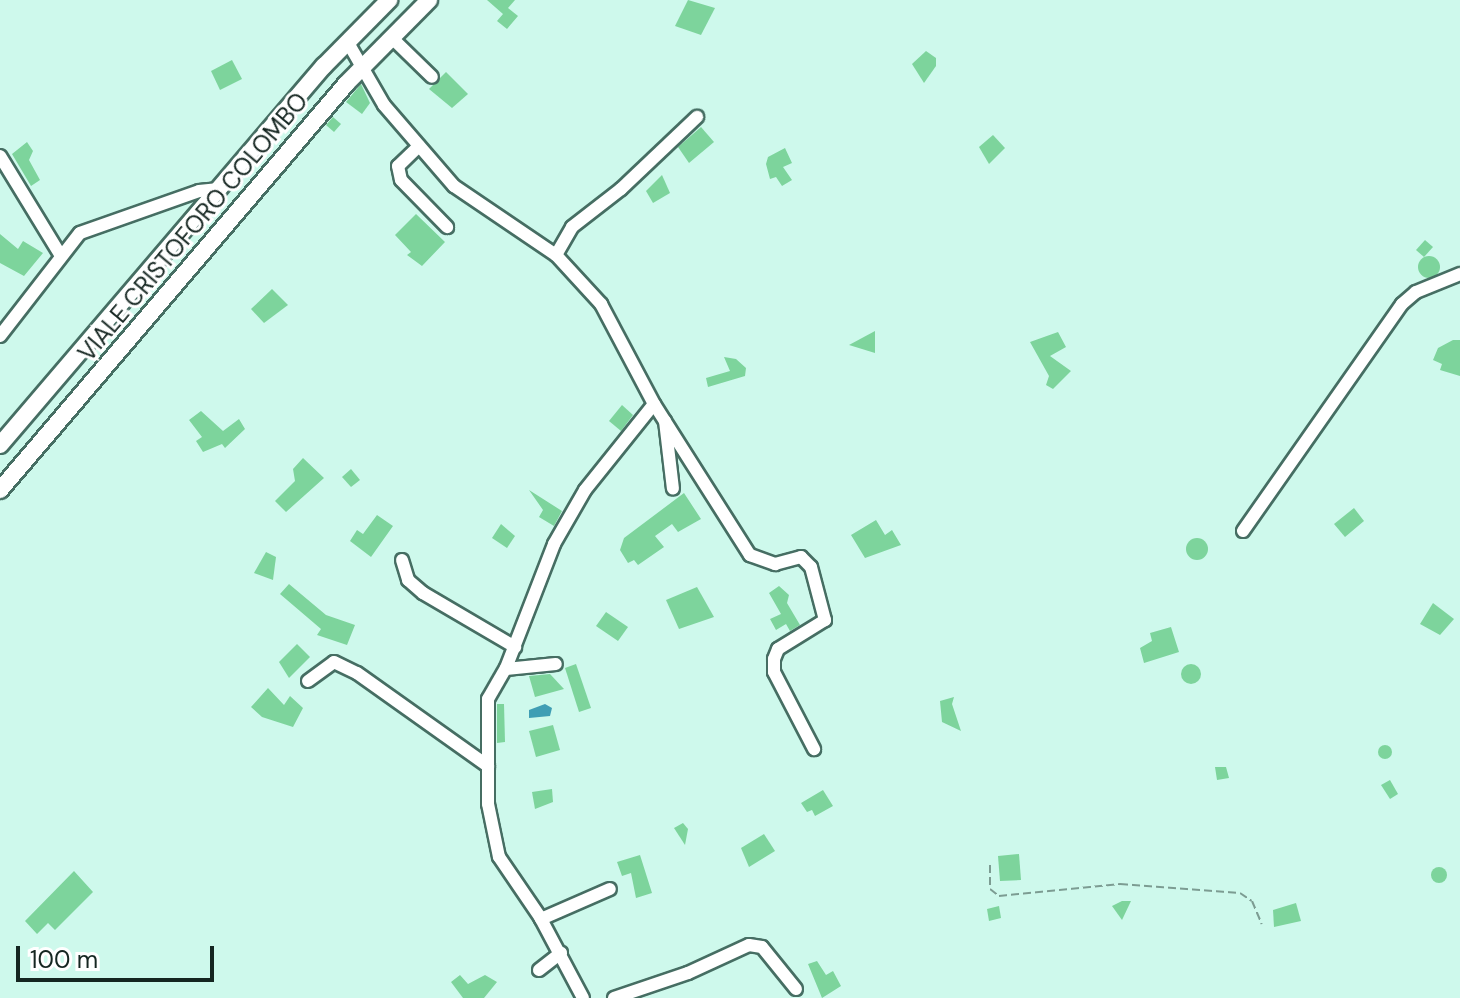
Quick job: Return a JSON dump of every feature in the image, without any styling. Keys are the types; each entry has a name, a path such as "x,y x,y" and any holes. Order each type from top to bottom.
{"main road":[{"name":"VIALE CRISTOFORO COLOMBO","path":"0,445 347,41 389,0"},
{"name":"VIALE CRISTOFORO COLOMBO","path":"0,490 363,65 429,0"}],"street":[{"path":"391,37 432,77"},
{"path":"347,41 384,105 454,186 556,255 601,304 654,404 756,562 775,564 801,557 811,567 825,620 778,649 774,672 814,749"},
{"path":"556,255 572,227 621,189 697,117"},
{"path":"419,146 398,166 401,180 447,227"},
{"path":"0,156 61,256"},
{"path":"0,336 80,233 199,191 219,189"},
{"path":"1243,531 1402,304 1416,292 1460,274"},
{"path":"583,998 541,919 499,857 488,804 488,699 506,669 554,544 585,490 654,404"},
{"path":"665,420 673,489"},
{"path":"402,560 408,580 423,593 515,647"},
{"path":"308,681 334,662 357,673 488,766"},
{"path":"506,669 556,664"},
{"path":"541,919 610,889"},
{"path":"614,998 688,973 749,945 762,947 796,989"},
{"path":"539,970 561,953"}],"path":[{"path":"990,865 990,889 999,896 1120,884 1240,893 1252,901 1262,924"}],"water":[{"path":"545,704 552,708 550,716 529,718 529,710"}],"building":[{"path":"487,0 515,0 508,8 518,16 507,29 497,21 503,14"},
{"path":"688,0 715,8 701,35 675,26"},
{"path":"926,51 936,58 936,66 924,83 912,64"},
{"path":"232,60 242,79 220,90 211,71"},
{"path":"446,72 468,94 452,108 429,89"},
{"path":"361,84 370,103 362,114 346,102"},
{"path":"333,117 341,124 334,132 326,125"},
{"path":"701,127 714,142 689,163 678,147"},
{"path":"993,135 1005,148 989,164 979,147"},
{"path":"27,142 33,151 29,160 40,180 31,186 12,154"},
{"path":"785,148 792,163 783,167 792,180 782,186 776,177 770,179 766,164 768,157"},
{"path":"662,175 670,193 653,203 646,191"},
{"path":"416,214 445,242 422,266 407,255 411,252 395,235"},
{"path":"0,234 18,249 23,241 43,253 24,276 0,263"},
{"path":"1425,240 1433,247 1424,257 1416,250"},
{"path":"1429,256 1440,267 1429,278 1418,267"},
{"path":"272,289 288,305 264,323 251,309"},
{"path":"875,331 875,353 849,345"},
{"path":"1058,332 1066,347 1050,356 1071,371 1053,389 1046,385 1049,376 1030,342"},
{"path":"1460,340 1460,376 1440,370 1442,364 1433,360 1438,348"},
{"path":"724,357 736,359 746,368 745,376 708,387 706,378 730,371"},
{"path":"622,405 633,415 621,431 609,421"},
{"path":"201,411 223,431 239,419 245,429 225,448 222,444 203,452 196,441 202,437 189,420"},
{"path":"303,458 324,478 286,512 275,501 295,481 293,469"},
{"path":"351,469 360,480 351,487 342,477"},
{"path":"529,490 562,511 554,526 539,517 543,510"},
{"path":"684,493 701,519 678,532 672,524 655,536 664,547 638,565 634,560 628,563 620,550 624,538"},
{"path":"1354,508 1364,521 1345,537 1334,524"},
{"path":"377,515 393,526 371,557 350,541 357,530 363,534"},
{"path":"876,520 885,535 892,530 901,545 865,558 851,535"},
{"path":"501,524 515,536 507,548 492,538"},
{"path":"1197,538 1205,541 1208,549 1205,557 1197,560 1189,557 1186,549 1189,541"},
{"path":"266,552 276,557 273,580 254,573"},
{"path":"289,584 326,615 355,625 347,645 317,635 321,629 280,594"},
{"path":"779,586 789,595 787,603 800,625 790,631 786,624 776,630 770,619 781,614 769,593"},
{"path":"697,587 714,617 679,629 666,600"},
{"path":"1433,603 1454,619 1440,635 1420,624"},
{"path":"606,612 628,627 618,641 596,626"},
{"path":"1171,627 1179,652 1144,663 1140,648 1152,641 1150,633"},
{"path":"297,644 310,657 289,678 279,662"},
{"path":"576,664 591,708 579,712 565,668"},
{"path":"1191,664 1198,667 1201,674 1198,681 1191,684 1184,681 1181,674 1184,667"},
{"path":"550,674 564,689 535,697 529,676"},
{"path":"268,688 284,705 290,696 303,708 293,727 262,717 251,707"},
{"path":"954,697 952,704 961,731 942,722 940,701"},
{"path":"497,704 504,704 505,742 497,743"},
{"path":"553,725 560,750 536,757 529,731"},
{"path":"1385,745 1392,752 1385,759 1378,752"},
{"path":"1215,767 1226,767 1229,778 1217,780"},
{"path":"1390,780 1398,794 1390,799 1381,785"},
{"path":"552,789 553,802 535,809 532,792"},
{"path":"823,790 833,806 815,816 812,810 807,812 801,803"},
{"path":"683,823 688,829 685,845 674,828"},
{"path":"764,834 775,851 749,867 741,848"},
{"path":"1019,854 1021,880 1000,881 998,856"},
{"path":"640,855 652,893 636,898 631,873 622,876 617,862"},
{"path":"1439,867 1447,875 1439,883 1431,875"},
{"path":"74,871 93,892 55,930 48,923 37,934 25,921"},
{"path":"1131,901 1122,920 1112,906"},
{"path":"1296,903 1301,921 1274,927 1273,910"},
{"path":"999,906 1001,918 989,921 987,909"},
{"path":"817,961 826,975 833,971 841,986 822,998 808,964"},
{"path":"460,975 468,984 485,975 497,982 484,998 463,998 451,982"}]}
